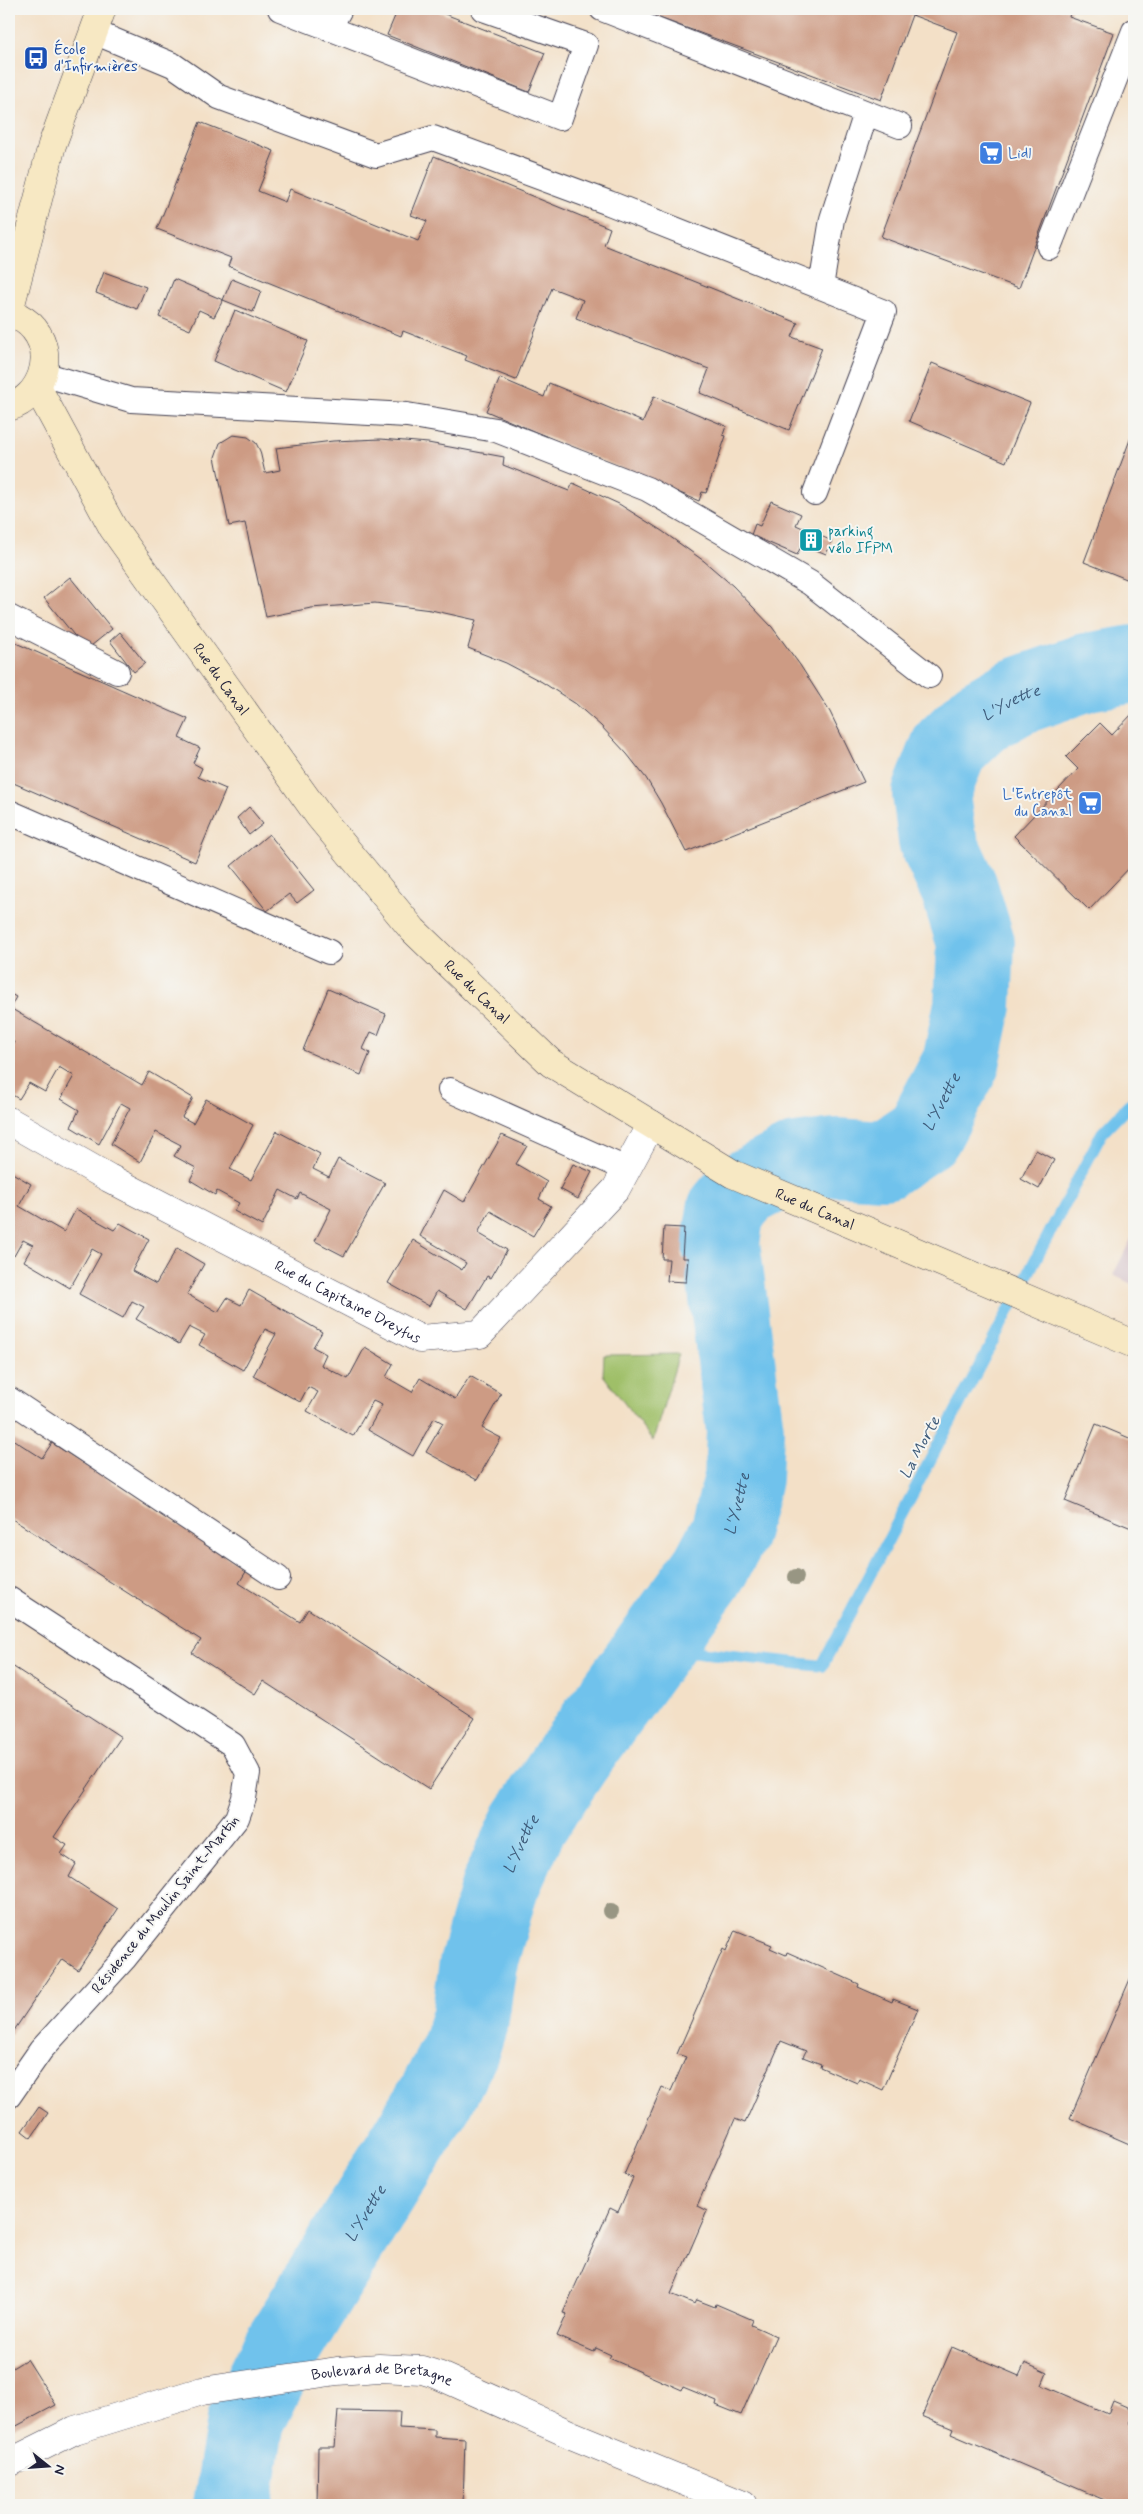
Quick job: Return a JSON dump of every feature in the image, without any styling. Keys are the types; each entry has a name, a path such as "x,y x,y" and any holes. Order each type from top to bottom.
{"street":[{"path":"9,408 25,399 40,381 45,359 42,344 35,330 24,319 9,312 52,145 98,20"},
{"name":"Rue du Canal","path":"40,381 113,528 319,816 413,930 551,1063 733,1174 1134,1344"},
{"name":"Rue du Capitaine Dreyfus","path":"9,1121 110,1178 420,1338 480,1334 616,1188 651,1124"},
{"name":"Boulevard de Bretagne","path":"9,2463 75,2430 202,2391 308,2374 379,2368 422,2370 438,2375 574,2436 743,2505"}],"lane":[{"path":"280,9 329,30 560,118 586,45 483,9"},
{"path":"329,30 340,9"},
{"path":"602,9 900,126"},
{"path":"98,20 173,65 219,97 376,155 433,138 609,203 884,312 815,492"},
{"path":"1049,247 1134,32"},
{"path":"821,286 832,219 866,113"},
{"path":"40,381 131,400 407,415 496,430 647,488 810,583 929,676"},
{"path":"9,617 117,672"},
{"path":"9,812 329,952"},
{"path":"450,1090 626,1168"},
{"path":"9,1399 278,1578"},
{"name":"Résidence du Moulin Saint-Martin","path":"9,1599 233,1745 248,1773 244,1798 237,1818 124,1958 41,2050 9,2096"}],"shaded area":[{"path":"1134,1233 1134,1285 1113,1275"}],"green space":[{"path":"679,1354 653,1441 603,1375 604,1355"}],"building":[{"path":"398,9 432,9 545,53 529,92 387,35"},
{"name":"Lidl","path":"647,9 1071,9 1069,17 1114,33 1019,288 881,237 957,32 912,15 881,100 646,13"},
{"path":"200,122 274,151 258,191 285,202 290,189 418,241 427,221 411,215 434,156 610,228 604,245 798,323 792,337 822,348 789,430 700,393 709,369 576,318 583,300 552,288 516,380 465,360 467,356 403,331 401,336 228,266 231,258 157,229"},
{"path":"104,272 146,287 137,309 96,293"},
{"path":"174,279 223,300 214,317 199,310 190,330 159,317"},
{"path":"232,279 261,291 253,312 223,300"},
{"path":"235,310 308,341 286,392 214,361"},
{"path":"932,363 1030,403 1006,462 909,421"},
{"path":"500,378 544,397 549,383 643,422 654,396 726,426 723,435 726,436 706,493 702,492 699,501 486,411"},
{"path":"1134,429 1134,582 1084,562"},
{"path":"233,435 248,437 256,443 260,451 265,473 280,470 276,448 333,441 381,439 428,443 504,457 503,465 569,491 573,483 619,504 662,531 704,561 733,586 772,627 800,665 830,712 864,782 686,852 646,778 601,726 576,704 542,682 506,663 468,648 476,620 431,610 375,603 311,608 266,617 245,523 229,526 215,457 220,443"},
{"path":"771,501 801,514 796,525 832,541 826,554 802,544 797,555 751,535 755,524 760,526"},
{"path":"70,577 112,629 86,650 44,598"},
{"path":"120,632 145,663 134,672 110,641"},
{"path":"9,640 188,719 179,738 200,748 193,763 202,768 198,777 226,789 195,862 9,781"},
{"name":"L'Entrepôt du Canal","path":"1134,712 1134,863 1089,910 1014,836 1078,769 1066,757 1100,723 1112,735"},
{"path":"249,807 263,824 249,835 237,818"},
{"path":"269,834 314,890 297,903 289,894 267,911 231,866"},
{"path":"328,989 386,1014 378,1035 371,1032 363,1049 370,1053 361,1075 303,1050"},
{"path":"9,993 16,997 10,1008 142,1085 149,1072 193,1098 182,1117 193,1123 206,1099 253,1125 230,1169 251,1180 277,1131 320,1154 313,1169 329,1177 338,1159 385,1183 344,1256 315,1241 331,1209 300,1193 297,1199 280,1190 262,1226 234,1211 239,1203 217,1191 215,1195 190,1180 196,1168 174,1156 181,1145 156,1132 140,1162 111,1144 130,1108 121,1103 99,1144 71,1127 79,1110 61,1099 74,1076 59,1067 45,1092 29,1083 19,1099 9,1093 9,1052 14,1042 9,1039"},
{"path":"502,1135 527,1146 516,1164 547,1182 539,1199 551,1206 533,1236 490,1211 478,1233 507,1250 491,1278 487,1276 467,1309 437,1291 429,1306 388,1283 413,1240 462,1270 466,1263 420,1236 444,1190 464,1202"},
{"path":"1036,1150 1054,1160 1039,1189 1021,1179"},
{"path":"573,1164 592,1172 578,1199 560,1189"},
{"path":"9,1171 31,1184 19,1206 64,1232 76,1209 114,1230 120,1223 149,1239 132,1271 156,1284 177,1248 204,1264 187,1294 218,1312 227,1298 241,1305 249,1290 322,1332 313,1347 326,1354 321,1365 348,1379 365,1347 393,1364 386,1377 412,1392 420,1378 455,1399 470,1376 501,1394 482,1428 501,1438 477,1480 426,1452 443,1423 434,1418 413,1456 368,1430 382,1405 373,1401 353,1436 307,1411 318,1392 308,1387 300,1402 253,1376 276,1334 265,1329 243,1370 199,1345 205,1335 189,1327 179,1344 136,1319 144,1307 132,1301 123,1318 79,1294 101,1254 92,1249 70,1288 24,1261 33,1245 23,1240 14,1256 9,1253"},
{"path":"664,1227 684,1228 682,1258 688,1258 686,1282 667,1281 669,1259 662,1259"},
{"path":"1096,1424 1134,1440 1134,1529 1065,1501"},
{"path":"9,1437 42,1458 52,1443 247,1570 239,1583 300,1622 308,1609 475,1718 429,1789 263,1681 255,1694 192,1653 201,1640 9,1517"},
{"path":"9,1664 121,1737 54,1837 67,1845 61,1854 76,1864 69,1877 118,1909 78,1970 62,1959 11,2035 9,2034"},
{"path":"735,1930 772,1945 770,1948 786,1955 787,1952 859,1984 858,1987 892,2002 893,1999 918,2009 883,2090 859,2079 857,2083 820,2067 821,2064 803,2057 806,2051 781,2041 745,2123 735,2119 697,2206 707,2211 671,2294 695,2304 697,2300 715,2307 716,2304 753,2320 751,2325 776,2336 741,2415 716,2405 717,2401 683,2387 682,2390 609,2358 611,2355 596,2348 594,2352 557,2336 567,2314 563,2313 610,2208 618,2212 633,2178 624,2175 662,2087 671,2091 686,2057 677,2054 723,1949 726,1951"},
{"path":"1134,1970 1134,2146 1070,2118"},
{"path":"39,2107 48,2113 31,2138 22,2131"},
{"path":"952,2347 1019,2376 1025,2363 1047,2373 1042,2385 1108,2414 1113,2401 1134,2410 1130,2423 1134,2425 1134,2505 1116,2505 951,2434 953,2429 922,2416"},
{"path":"27,2359 56,2405 9,2430 9,2370"},
{"path":"338,2411 400,2412 399,2428 435,2430 435,2437 465,2439 463,2505 317,2505 318,2447 335,2447"},
{"path":"9,2501 28,2504 28,2505 9,2505"}],"waterway":[{"name":"L'Yvette","path":"232,2505 246,2421 281,2349 436,2097 460,2050 470,2018 478,1964 499,1889 528,1825 572,1759 709,1570 729,1532 743,1478 745,1430 721,1243 726,1210 744,1189 796,1162 836,1157 884,1160 924,1133 961,1063 973,1005 976,943 959,888 937,840 931,794 949,748 981,717 1016,697 1087,672 1134,664"},
{"name":"La Morte","path":"654,1647 822,1666 1102,1133 1134,1100"}],"place":[{"name":"École d'Infirmières","path":"36,58"},
{"name":"Lidl","path":"991,153"},
{"name":"parking vélo IFPM","path":"811,540"},
{"name":"L'Entrepôt du Canal","path":"1090,803"}]}
